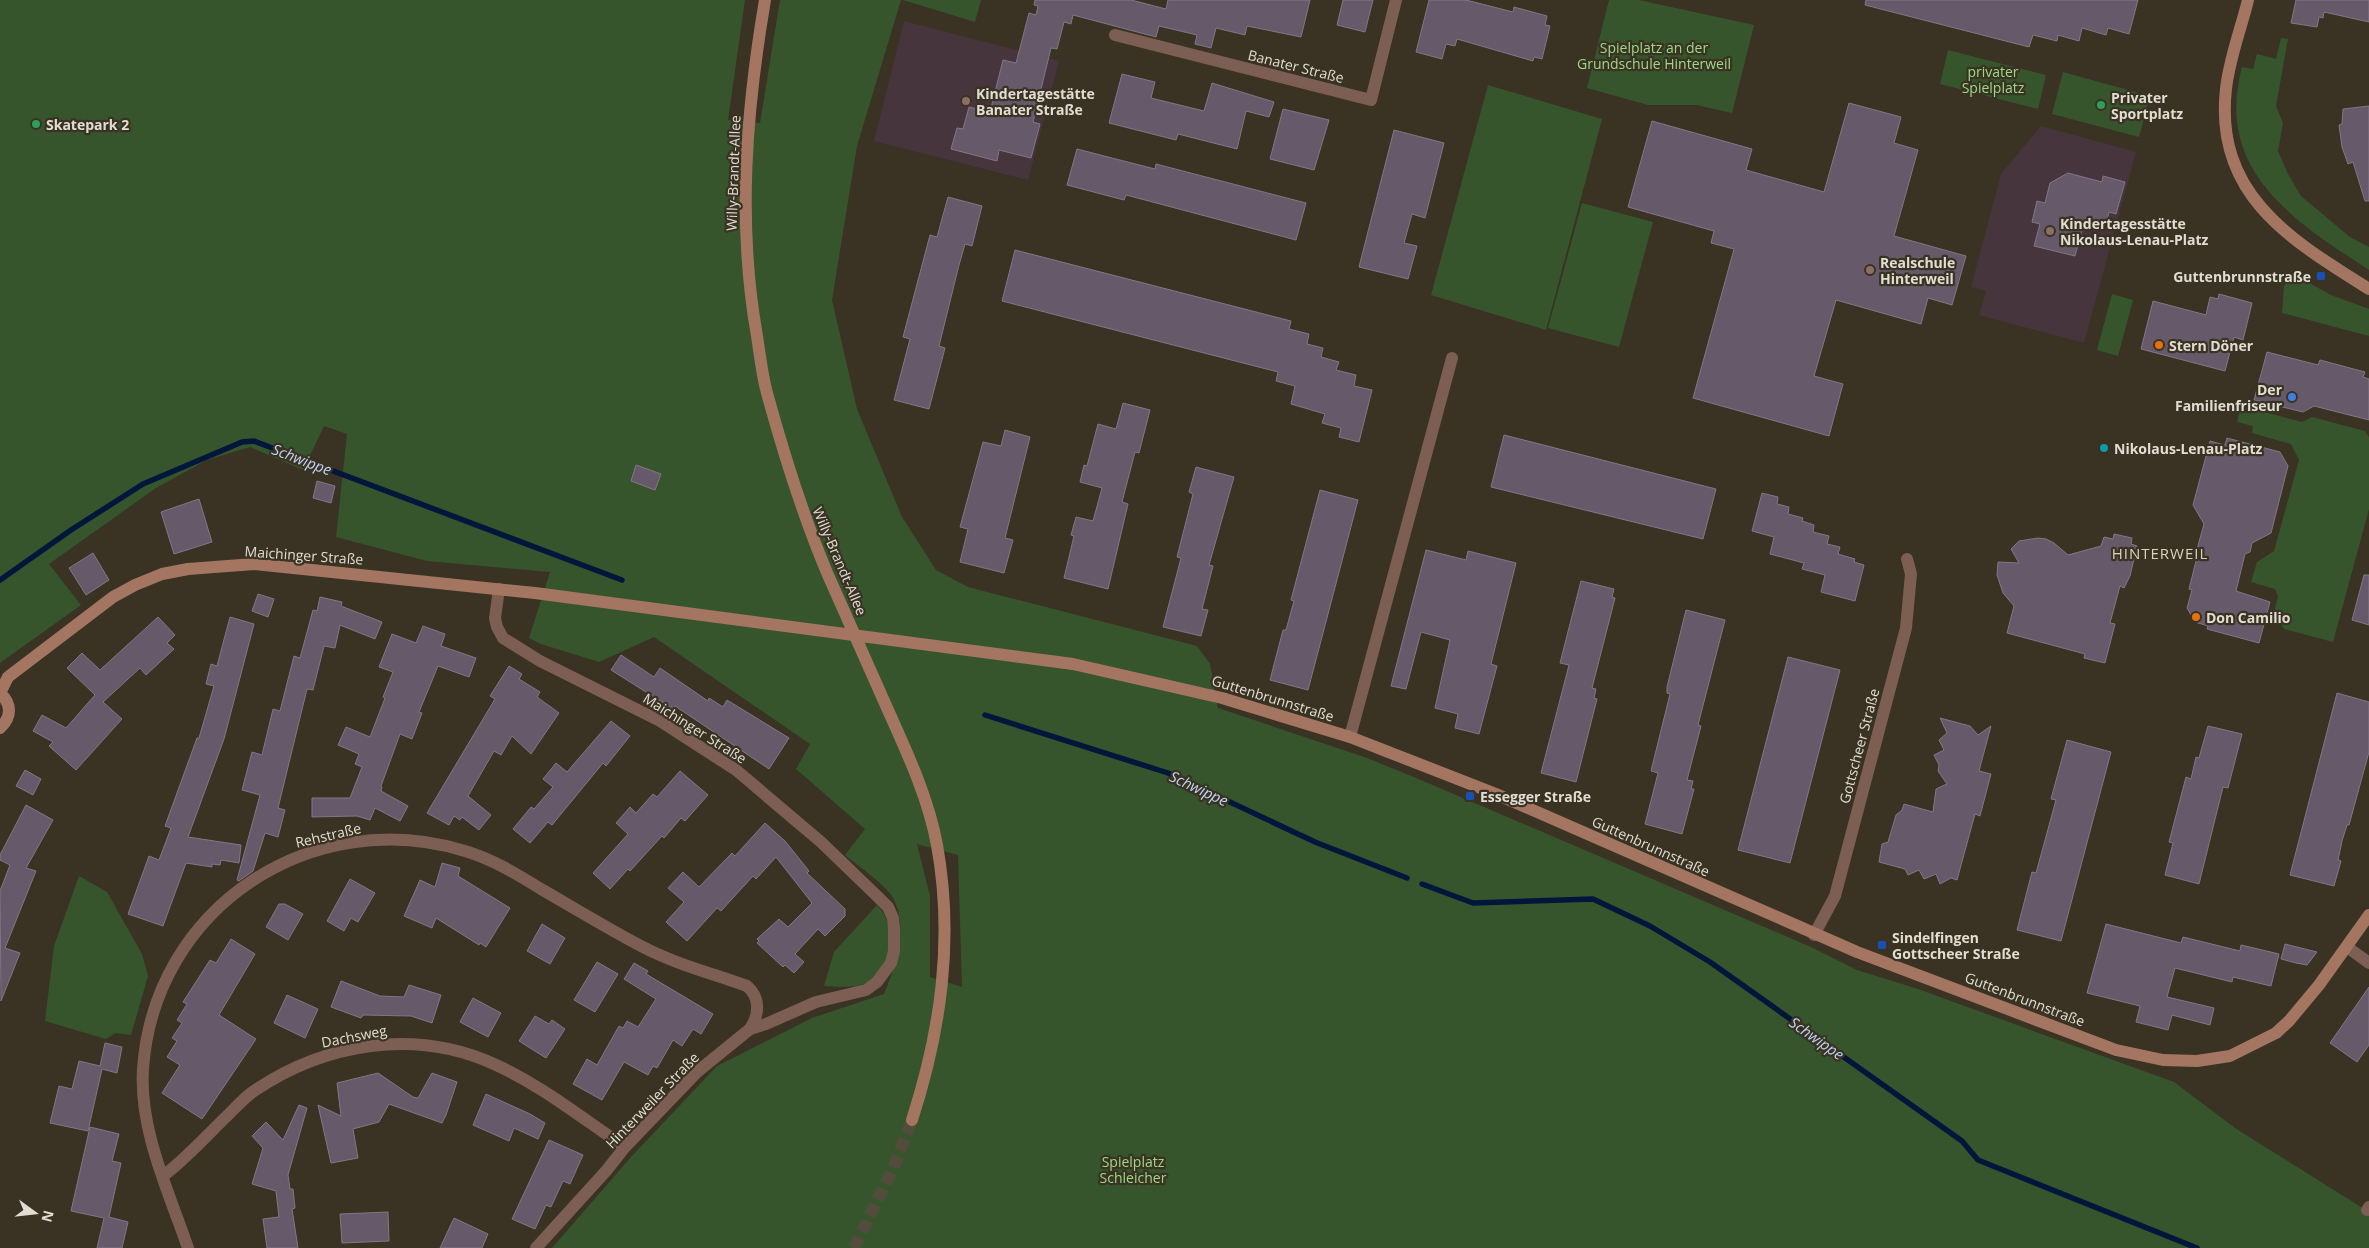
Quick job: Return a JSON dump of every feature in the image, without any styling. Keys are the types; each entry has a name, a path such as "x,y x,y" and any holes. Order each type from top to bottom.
{"street":[{"name":"Willy-Brandt-Allee","path":"765,0 751,101 746,153 744,216 753,312 766,390 804,514 907,752 927,803 937,844 943,889 942,997 934,1046 912,1120"},
{"name":"Banater Straße","path":"1115,35 1371,100 1396,0"},
{"path":"2248,0 2226,88 2225,126 2237,170 2262,209 2280,229 2369,289"},
{"path":"1350,738 1452,358"},
{"name":"Gottscheer Straße","path":"1814,935 1835,896 1906,628 1911,574 1907,559"},
{"name":"Maichinger Straße","path":"0,728 5,723 9,710 5,698 0,693 8,677 113,597 135,585 171,572 188,569 254,564 499,589 856,635"},
{"name":"Maichinger Straße","path":"499,589 495,618 503,638 540,661 660,721 736,770 822,842 888,907"},
{"name":"Guttenbrunnstraße","path":"856,635 1073,664 1222,698 1350,738 1487,790 1814,935 2116,1050 2163,1060 2189,1061 2230,1056 2276,1033 2289,1021 2319,985 2369,915"},
{"name":"Rehstraße","path":"188,1248 147,1123 143,1071 147,1030 162,987 186,944 218,907 240,888 298,855 367,841 398,840 446,846 485,858 659,955 747,986 753,992 758,1012 756,1020 750,1029"},
{"name":"Hinterweiler Straße","path":"536,1248 606,1172 625,1147 697,1072 750,1029 816,1002 866,990 877,982 886,973 894,951 893,918 888,907"},
{"path":"2347,947 2369,963"},
{"name":"Dachsweg","path":"163,1176 183,1161 252,1092 273,1079 305,1063 340,1051 392,1042 435,1046 464,1053 495,1064 531,1084 625,1147"}],"shaded area":[{"name":"Kindertagestätte Banater Straße","path":"904,21 1059,61 1028,180 874,141"},
{"name":"Kindertagesstätte Nikolaus-Lenau-Platz","path":"2041,126 2136,152 2084,343 1979,315 1986,291 1971,287 2001,174"}],"green space":[{"name":"Spielplatz Schleicher","path":"0,0 745,0 728,120 760,123 780,0 901,0 857,146 832,300 857,409 902,517 936,570 968,587 1197,646 1210,664 1218,708 1367,758 1421,780 1811,947 1857,970 1918,989 2174,1082 2235,1128 2369,1212 2369,1248 552,1248 631,1157 717,1066 812,1018 884,994 893,971 899,945 900,919 897,907 892,896 883,886 845,855 865,829 796,769 810,744 654,637 599,662 541,644 529,638 550,572 427,561 336,537 347,434 324,426 303,470 250,447 207,460 156,488 49,564 81,605 0,663","holes":["917,844 958,855 962,987 930,977 930,896"]},
{"path":"903,0 981,0 975,22"},
{"name":"Spielplatz an der Grundschule Hinterweil","path":"1609,0 1639,0 1754,25 1732,113 1696,105 1648,105 1587,88"},
{"path":"2281,38 2288,39 2276,106 2283,123 2278,151 2288,174 2301,196 2350,237 2369,247 2369,270 2288,212 2267,189 2250,164 2239,136 2236,104 2242,67 2253,69 2257,54 2276,59"},
{"name":"privater Spielplatz","path":"1948,50 2046,75 2038,109 1940,84"},
{"name":"Privater Sportplatz","path":"2063,72 2150,96 2139,137 2052,114"},
{"path":"1488,85 1602,119 1546,330 1431,295"},
{"path":"1582,203 1653,222 1619,347 1548,328"},
{"path":"2293,274 2331,295 2369,309 2369,336 2282,313 2284,286"},
{"path":"2112,294 2133,300 2118,356 2097,350"},
{"path":"2241,406 2302,422 2312,417 2365,431 2369,437 2369,509 2333,642 2284,629 2274,613 2278,596 2275,589 2251,582 2257,562 2274,551 2299,460 2291,444 2252,433 2253,426 2237,422"},
{"path":"79,876 107,892 142,954 148,976 131,1035 115,1033 106,1039 45,1021 54,946"},
{"path":"877,905 884,914 890,936 890,948 887,959 881,969 863,984 849,987 824,986 834,952"}],"building":[{"path":"1035,0 1131,0 1166,9 1168,0 1310,0 1301,37 1247,26 1245,35 1216,28 1211,48 1195,44 1197,35 1159,26 1156,37 1073,15 1071,24 1064,22 1057,49 1051,48 1033,122 1040,124 1031,158 999,150 997,161 951,149 957,128 963,129 969,107 990,112 1003,60 1016,63 1029,13 1036,15 1038,6 1034,5"},
{"path":"1343,0 1373,0 1365,32 1337,25"},
{"path":"1429,0 1466,0 1513,12 1514,7 1547,16 1545,25 1550,26 1542,59 1534,57 1533,61 1457,39 1455,46 1446,44 1442,59 1416,52"},
{"path":"1866,0 2138,0 2129,34 2108,28 2106,35 2082,28 2079,41 2058,35 2057,41 2033,35 2029,47 1865,5"},
{"path":"2296,0 2369,0 2369,22 2324,12 2323,18 2319,17 2317,27 2291,23"},
{"path":"1122,74 1155,82 1151,98 1204,111 1212,83 1274,102 1269,117 1246,111 1237,149 1178,134 1176,140 1109,123"},
{"name":"Realschule Hinterweil","path":"1849,103 1901,117 1894,143 1918,150 1894,236 1966,256 1952,305 1928,298 1921,324 1836,300 1814,376 1843,384 1829,436 1693,398 1734,249 1711,243 1714,231 1628,207 1652,121 1752,149 1746,170 1824,192"},
{"path":"2369,106 2369,201 2365,201 2353,162 2348,164 2342,147 2339,125 2342,124 2343,109"},
{"path":"1283,109 1329,120 1314,170 1270,159"},
{"path":"1394,130 1444,143 1425,218 1412,214 1404,243 1417,246 1408,279 1359,267"},
{"path":"1077,149 1155,169 1156,164 1306,203 1296,240 1126,195 1124,200 1067,185"},
{"path":"2068,173 2102,182 2103,176 2125,182 2116,214 2109,212 2106,224 2085,219 2075,256 2034,246 2040,224 2032,222 2037,201 2045,203 2050,183"},
{"path":"948,197 982,206 972,246 965,244 959,265 939,346 945,348 929,409 894,400 910,339 903,337 930,235 937,237"},
{"path":"1015,250 1291,321 1289,329 1309,334 1307,344 1323,348 1321,357 1339,362 1336,370 1356,375 1354,386 1372,390 1359,442 1339,437 1341,428 1322,423 1325,414 1291,404 1295,386 1276,381 1278,372 1002,301"},
{"path":"2219,294 2252,303 2243,340 2234,337 2225,371 2141,349 2153,301 2206,315 2210,297 2218,299"},
{"path":"2267,352 2318,365 2320,360 2365,372 2363,377 2369,379 2369,420 2314,406 2303,412 2254,400"},
{"path":"1123,403 1150,410 1139,453 1135,452 1122,502 1128,504 1108,589 1064,578 1074,536 1071,535 1076,517 1093,521 1102,488 1080,482 1084,465 1087,466 1098,424 1116,429"},
{"path":"1005,430 1030,437 1005,538 1013,540 1004,573 960,562 968,529 960,527 983,442 1001,446"},
{"path":"1504,435 1716,489 1703,539 1491,487"},
{"path":"2227,438 2280,452 2288,466 2271,533 2252,543 2250,552 2245,554 2236,591 2270,602 2259,643 2207,629 2208,626 2195,622 2187,608 2192,590 2189,589 2196,561 2194,560 2204,524 2193,505 2210,441 2225,445"},
{"path":"636,465 661,474 655,490 631,481"},
{"path":"1196,467 1234,477 1209,565 1213,566 1202,609 1208,610 1201,636 1163,627 1181,558 1177,557 1193,494 1189,492"},
{"path":"317,481 335,486 331,503 313,498"},
{"path":"1320,490 1358,500 1308,690 1270,680 1283,630 1286,630 1294,601 1291,600"},
{"path":"1762,493 1778,497 1777,504 1789,507 1788,514 1803,518 1802,521 1814,525 1813,532 1829,536 1827,544 1840,547 1838,554 1855,559 1854,562 1864,565 1855,601 1821,592 1825,575 1802,569 1804,563 1770,554 1774,537 1752,531"},
{"path":"199,499 212,542 174,554 161,512"},
{"path":"2114,534 2132,538 2131,544 2137,546 2130,576 2124,588 2120,586 2110,623 2115,624 2105,663 2084,658 2085,654 2007,633 2014,606 2003,593 1997,575 1998,562 2019,563 2011,549 2019,541 2038,538 2046,539 2068,555 2101,546 2104,537 2113,539"},
{"path":"1426,550 1466,560 1468,551 1516,563 1491,664 1497,666 1479,734 1455,728 1458,714 1435,708 1450,640 1421,632 1406,689 1391,686"},
{"path":"93,553 109,580 86,595 69,568"},
{"path":"2364,575 2369,575 2369,625 2352,620"},
{"path":"1581,581 1614,589 1612,597 1615,598 1592,688 1596,689 1594,698 1597,699 1576,782 1541,773 1569,665 1560,663"},
{"path":"258,594 274,599 268,617 252,611"},
{"path":"320,597 342,602 341,606 382,622 375,639 340,625 335,648 324,646 313,690 307,689 278,808 285,810 278,837 265,833 253,871 239,881 237,880 260,795 242,790 252,752 262,755 273,709 280,711 294,656 300,658 313,610 317,611"},
{"path":"1686,610 1725,620 1698,725 1701,726 1687,780 1693,781 1691,789 1694,789 1682,834 1645,824 1658,773 1651,771 1670,694 1667,693 1667,687"},
{"path":"158,617 175,635 167,643 174,649 146,675 140,668 103,702 122,719 76,770 49,746 53,742 33,731 42,715 66,728 95,695 67,668 82,653 100,670"},
{"path":"230,617 254,624 224,739 188,837 241,845 239,863 221,860 220,865 212,864 212,867 186,863 163,926 128,914 149,856 159,860 171,828 165,826 197,738 199,738 214,686 206,684 211,664 217,666"},
{"path":"423,626 445,634 441,646 476,658 469,677 438,666 419,712 422,713 412,739 400,734 381,786 381,791 408,806 400,821 375,808 370,820 357,816 312,817 312,798 350,798 362,767 355,764 359,754 338,745 346,727 370,737 393,672 379,667 392,634 416,643"},
{"path":"621,655 654,677 660,668 708,701 709,698 723,707 727,700 789,738 769,769 675,706 673,709 611,670"},
{"path":"1788,657 1840,670 1790,863 1738,850"},
{"path":"509,666 522,674 519,679 540,692 537,697 559,713 531,754 512,736 501,755 494,751 468,796 491,815 479,830 462,817 460,820 454,816 449,825 427,813 495,699 490,696"},
{"path":"2337,693 2369,702 2369,752 2349,825 2347,825 2342,841 2338,860 2341,861 2334,886 2290,875"},
{"path":"1940,718 1970,726 1978,735 1991,726 1979,771 1991,774 1980,816 1975,814 1957,880 1951,878 1940,884 1936,874 1924,879 1919,870 1908,875 1905,869 1879,862 1882,844 1888,842 1896,815 1902,810 1904,804 1933,812 1936,789 1947,784 1938,771 1939,765 1934,755 1944,750 1939,740 1947,733"},
{"path":"611,721 630,736 606,766 603,763 552,825 548,822 530,843 513,829 531,807 534,809 553,787 543,779 556,763 567,772"},
{"path":"2208,726 2242,734 2228,788 2223,787 2199,884 2165,875 2173,843 2169,842 2186,777 2191,779 2196,757 2199,758"},
{"path":"2067,740 2111,752 2061,941 2017,930 2032,872 2036,873 2056,800 2051,799"},
{"path":"25,770 41,779 33,795 16,786"},
{"path":"680,771 708,795 685,821 681,818 664,838 662,836 630,871 628,869 610,889 593,873 628,834 616,823 630,807 636,813 653,794 657,797"},
{"path":"26,805 53,820 26,868 36,871 5,948 20,953 1,1001 0,891 10,865 0,860 0,855"},
{"path":"765,823 785,841 809,871 807,873 845,909 845,916 825,936 818,929 795,954 804,962 794,973 785,965 783,967 757,943 759,941 757,939 779,919 788,927 812,903 776,857 756,879 753,876 721,911 717,908 687,941 666,922 684,902 668,888 683,872 699,887 732,853 735,856"},
{"path":"442,863 460,868 458,876 510,908 486,947 480,943 479,945 436,918 432,928 404,916 420,880 435,887"},
{"path":"350,879 375,893 358,922 351,918 344,931 327,921"},
{"path":"279,904 285,904 303,914 288,940 266,927"},
{"path":"542,924 565,938 550,964 527,951"},
{"path":"2106,924 2181,943 2183,937 2240,951 2241,945 2279,954 2271,986 2233,977 2232,982 2175,968 2167,997 2214,1008 2210,1025 2172,1015 2168,1030 2136,1022 2140,1006 2087,993"},
{"path":"231,939 255,954 219,1015 256,1039 202,1119 162,1093 180,1065 167,1057 177,1041 172,1038 182,1023 177,1020 187,1004 183,1002 210,960 216,963"},
{"path":"2285,944 2317,952 2307,965 2296,963 2281,959"},
{"path":"597,962 618,974 595,1012 574,1000"},
{"path":"634,963 648,971 646,974 713,1014 701,1034 693,1029 682,1046 673,1040 657,1068 653,1066 648,1075 624,1062 602,1100 573,1084 587,1059 597,1065 619,1026 623,1028 627,1021 638,1027 656,999 624,979"},
{"path":"341,981 380,996 404,997 409,985 441,995 432,1023 411,1016 363,1015 361,1018 331,1007"},
{"path":"2369,987 2369,1045 2357,1062 2330,1043"},
{"path":"287,995 318,1009 305,1038 274,1023"},
{"path":"473,998 501,1013 488,1037 460,1022"},
{"path":"535,1016 549,1024 552,1020 565,1029 546,1058 519,1041"},
{"path":"105,1043 122,1047 117,1073 102,1069 88,1131 50,1123 59,1086 72,1089 79,1061 100,1066"},
{"path":"378,1073 413,1097 418,1098 432,1073 457,1082 442,1123 389,1104 379,1122 353,1129 358,1158 331,1163 318,1105 341,1116 337,1083"},
{"path":"486,1094 545,1123 538,1139 514,1128 509,1141 473,1125"},
{"path":"299,1105 307,1108 288,1175 290,1189 293,1189 295,1208 292,1209 298,1248 267,1248 263,1219 279,1217 276,1191 252,1184 263,1148 252,1136 266,1122 283,1140"},
{"path":"90,1127 119,1134 112,1161 121,1163 109,1217 128,1222 122,1248 97,1248 104,1218 71,1211"},
{"path":"549,1140 583,1155 570,1184 563,1181 551,1207 546,1205 535,1229 512,1219"},
{"path":"388,1212 389,1241 342,1243 340,1214"},
{"path":"454,1218 488,1234 482,1248 440,1248"}],"waterway":[{"name":"Schwippe","path":"0,580 71,530 143,484 242,442 254,441 622,580"},
{"name":"Schwippe","path":"985,715 1168,773 1315,842 1407,878"},
{"name":"Schwippe","path":"1422,884 1473,903 1593,899 1650,926 1710,962 1962,1141 1978,1160 2197,1248"}],"tunnel":[{"path":"854,1248 893,1169 912,1120"}],"place":[{"name":"Kindertagestätte Banater Straße","path":"966,101"},
{"name":"Privater Sportplatz","path":"2101,105"},
{"name":"Skatepark 2","path":"36,124"},
{"name":"Kindertagesstätte Nikolaus-Lenau-Platz","path":"2050,231"},
{"name":"Realschule Hinterweil","path":"1870,270"},
{"name":"Guttenbrunnstraße","path":"2321,276"},
{"name":"Stern Döner","path":"2159,345"},
{"name":"Der Familienfriseur","path":"2292,397"},
{"name":"Nikolaus-Lenau-Platz","path":"2104,448"},
{"name":"Don Camilio","path":"2196,617"},
{"name":"Essegger Straße","path":"1470,796"},
{"name":"Sindelfingen Gottscheer Straße","path":"1882,945"}],"district":[{"name":"HINTERWEIL","path":"2160,553"}]}
